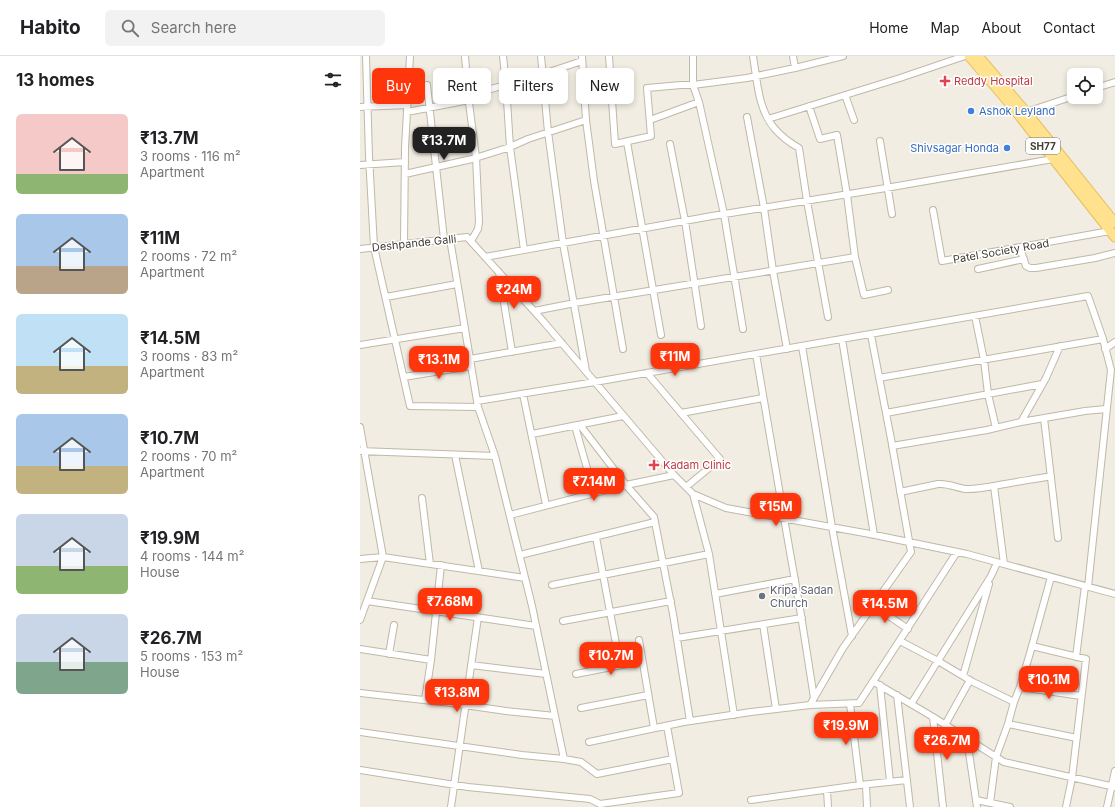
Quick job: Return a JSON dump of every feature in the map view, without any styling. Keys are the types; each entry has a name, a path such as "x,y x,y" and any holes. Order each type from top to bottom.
{"main road":[{"name":"SH77","path":"969,56 1113,230"},
{"name":"SH77","path":"978,56 1026,112 1113,230"}],"street":[{"path":"366,56 374,247 410,406 478,404 523,394 871,335 1088,296 1103,339 1111,370 1086,587 1076,657"},
{"path":"409,68 410,56"},
{"path":"465,56 466,68"},
{"path":"503,56 504,68"},
{"path":"541,56 542,68"},
{"path":"609,56 615,144 651,136 647,88 693,85 756,76 843,56"},
{"path":"693,56 693,85 700,102 724,214 743,328"},
{"path":"753,56 763,109 774,129 786,140 799,148 828,317"},
{"path":"793,56 795,68"},
{"path":"768,119 965,56"},
{"path":"558,68 582,58 586,120 594,181 623,349"},
{"path":"1103,86 1115,82"},
{"path":"427,85 436,167 447,239 457,284 478,404 495,456 526,578 564,759"},
{"path":"845,95 854,120"},
{"path":"1026,112 1067,98"},
{"path":"650,120 700,102"},
{"path":"360,107 407,104 404,244"},
{"path":"407,112 446,104"},
{"path":"469,104 476,157 479,222 478,229 469,239 562,343 674,476 693,494 726,508 957,552 1115,594"},
{"path":"507,104 510,147 524,250"},
{"path":"546,104 563,243 587,373"},
{"path":"809,106 820,139 837,135 847,194 855,257 864,295 888,290"},
{"path":"747,117 764,208 787,349"},
{"path":"405,174 476,157 510,147 528,139 586,120"},
{"path":"880,141 892,214"},
{"path":"627,142 661,335"},
{"path":"670,144 685,221 701,326"},
{"path":"485,257 724,214 888,188 1053,159"},
{"path":"360,165 405,162"},
{"name":"Patel Society Road","path":"933,210 942,261 1113,230"},
{"name":"Deshpande Galli","path":"360,249 447,239 469,239"},
{"path":"1020,248 1026,266 1030,268 1095,258 1115,253"},
{"path":"534,311 855,257"},
{"path":"978,269 1024,259"},
{"path":"499,272 512,352"},
{"path":"386,297 457,284"},
{"path":"975,316 984,360 988,394 996,428"},
{"path":"360,346 465,328"},
{"path":"810,705 852,636 911,552 871,335"},
{"path":"879,378 1103,339"},
{"path":"842,340 874,535"},
{"path":"1105,349 1115,342"},
{"path":"470,359 562,343"},
{"path":"802,346 852,636"},
{"path":"1021,422 1046,378 1060,346"},
{"path":"756,354 802,618 814,698"},
{"path":"404,377 471,366"},
{"path":"647,373 720,459 686,487"},
{"path":"886,413 1042,384"},
{"path":"523,394 546,505"},
{"path":"681,413 763,398"},
{"path":"892,446 1044,418 1106,409"},
{"path":"532,434 623,416"},
{"path":"1044,418 1058,538"},
{"path":"578,425 626,485 654,517 671,601 690,721"},
{"path":"578,425 594,493"},
{"path":"360,427 362,451 383,557 360,620"},
{"path":"362,451 495,456"},
{"path":"455,455 479,571"},
{"path":"510,515 626,485 674,476"},
{"path":"900,492 938,484 949,484 964,488 994,486 1051,476"},
{"path":"911,704 1000,563 994,486"},
{"path":"693,494 709,554 734,715"},
{"path":"422,498 430,564"},
{"path":"520,555 655,522"},
{"path":"596,537 620,665"},
{"path":"589,742 690,721 810,705 859,703 957,552"},
{"path":"552,585 709,554"},
{"path":"360,559 383,557 526,578"},
{"path":"425,700 431,660 441,565"},
{"path":"963,676 991,576"},
{"path":"990,803 996,757 1020,687 1052,577"},
{"path":"715,594 795,579"},
{"path":"367,601 536,626"},
{"path":"563,621 671,601"},
{"path":"873,605 908,629"},
{"path":"451,807 478,617"},
{"path":"677,638 802,618"},
{"path":"763,624 776,709"},
{"path":"389,654 394,625"},
{"path":"639,640 654,728"},
{"path":"900,641 970,680 1014,702"},
{"path":"1032,646 1086,659 1072,778 1066,807"},
{"path":"360,649 431,660"},
{"path":"576,674 642,661"},
{"path":"471,666 546,674"},
{"path":"945,725 970,680"},
{"path":"874,682 1004,762 1113,787"},
{"path":"880,686 890,782"},
{"path":"1020,687 1082,696"},
{"path":"360,693 555,716"},
{"path":"581,708 648,695"},
{"path":"897,695 910,807"},
{"path":"850,704 867,807"},
{"path":"933,717 943,807"},
{"path":"1008,724 1077,738"},
{"path":"360,770 468,787 590,799 600,804 678,793 668,726"},
{"path":"360,732 582,762 598,774 673,759"},
{"path":"967,739 977,804 990,803 1010,807"},
{"path":"1108,807 1115,771"},
{"path":"751,800 907,780"},
{"path":"827,790 828,807"}],"place":[{"name":"Reddy Hospital","path":"945,81"},
{"name":"Ashok Leyland","path":"971,111"},
{"name":"Shivsagar Honda","path":"1007,148"},
{"name":"Kadam Clinic","path":"654,465"},
{"name":"Kripa Sadan Church","path":"762,596"}]}
